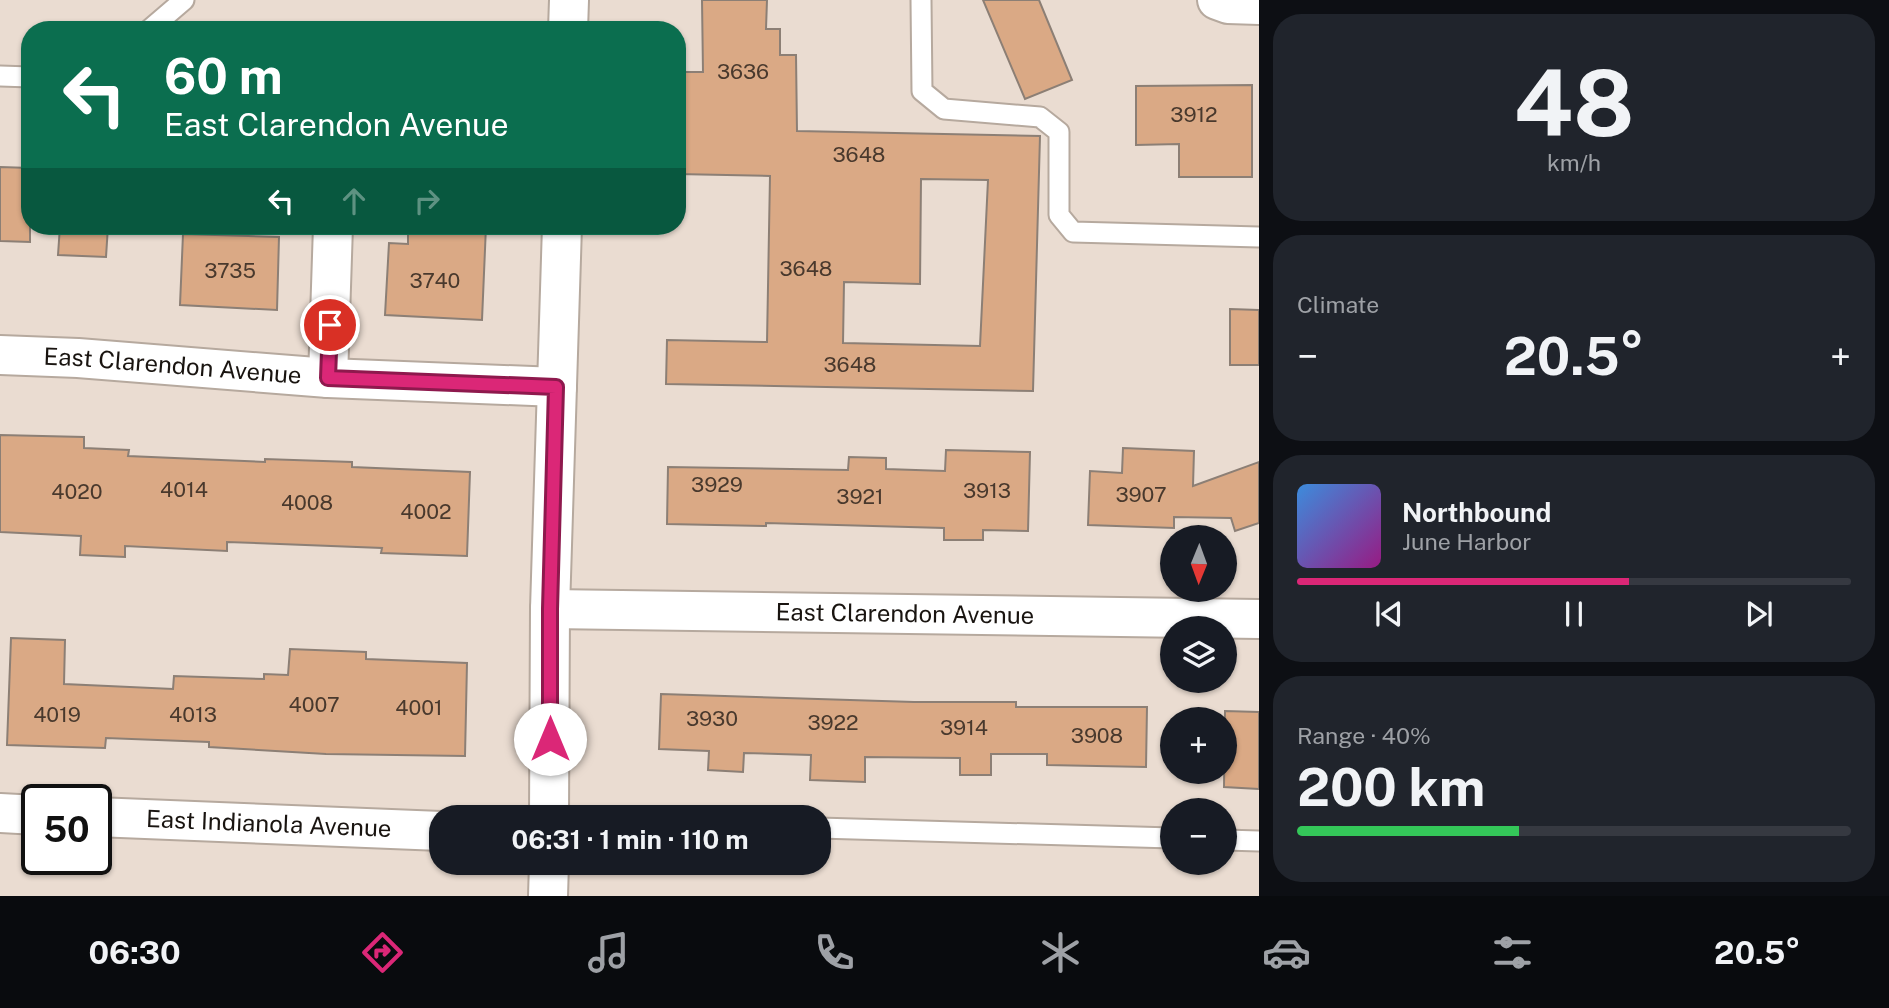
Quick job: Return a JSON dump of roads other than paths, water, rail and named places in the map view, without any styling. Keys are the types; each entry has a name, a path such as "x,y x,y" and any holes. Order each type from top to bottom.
{"street":[{"path":"568,21 569,0"},
{"path":"1217,0 1228,4 1259,5"},
{"path":"328,378 333,235"},
{"path":"550,805 550,609 562,235"},
{"name":"East Clarendon Avenue","path":"0,355 78,358 328,378 556,387"},
{"name":"East Clarendon Avenue","path":"550,609 1259,618"},
{"path":"0,813 21,814"},
{"name":"East Indianola Avenue","path":"112,818 429,831"},
{"path":"548,896 549,875"}],"lane":[{"path":"160,21 184,0"},
{"path":"921,0 922,92 944,109 1040,117 1059,132 1059,215 1073,232 1259,237"},
{"path":"0,76 21,76"},
{"path":"831,828 1160,838"},
{"path":"1237,840 1259,841"}]}
